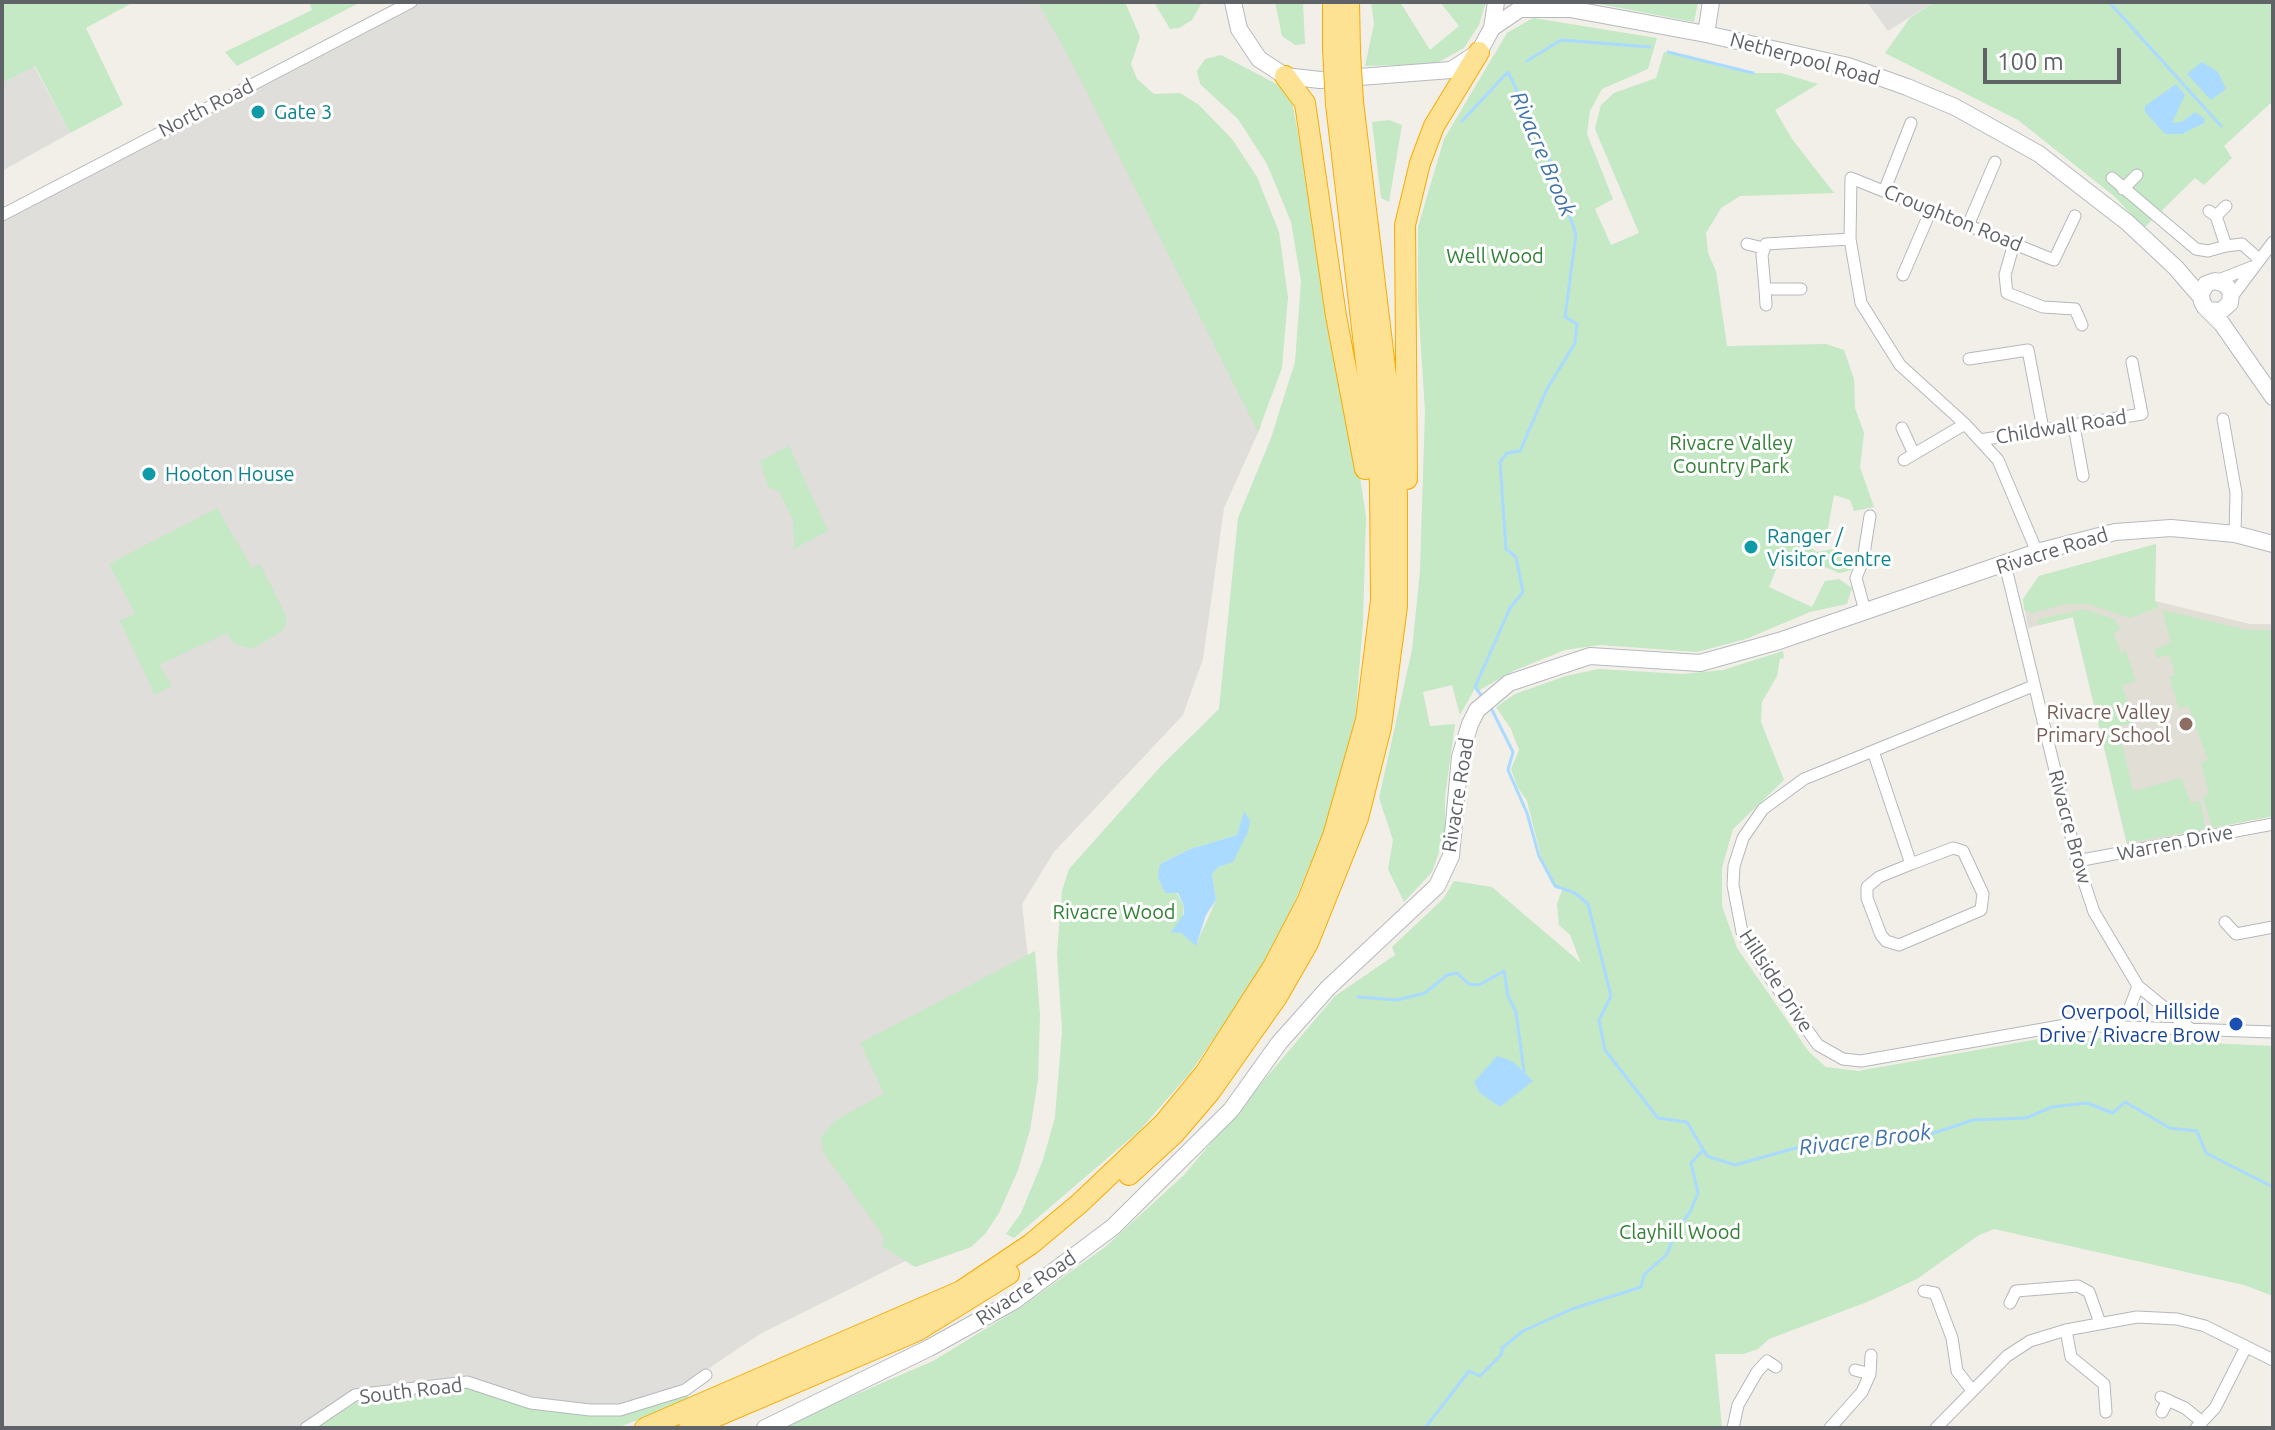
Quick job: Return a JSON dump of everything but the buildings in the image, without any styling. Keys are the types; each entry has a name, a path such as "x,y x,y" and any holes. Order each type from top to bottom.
{"highway":[{"path":"645,1428 961,1291 1031,1244 1080,1203 1164,1123 1234,1030 1273,967 1307,902 1333,836 1362,735 1399,548 1391,417 1344,103 1341,50 1333,2"},
{"path":"1341,50 1349,2"},
{"path":"1389,603 1406,544 1409,369 1405,225 1420,163 1434,126 1453,90 1479,52"},
{"path":"689,1428 917,1331 979,1296 1085,1216 1183,1124 1210,1092 1277,997 1325,903 1358,818 1371,770 1390,680 1389,603 1336,316 1305,103 1285,76"}],"main road":[{"path":"1233,2 1239,29 1259,59 1285,76 1320,80 1451,70 1479,52 1492,28 1496,2"},
{"path":"1706,34 1711,2"},
{"name":"Netherpool Road","path":"1492,28 1520,9 1563,6 1848,66 1955,107 2039,154 2104,202 2176,268 2273,397"},
{"name":"Netherpool Road","path":"2176,268 2214,281"},
{"path":"2231,299 2221,311 2204,304 2204,286 2214,281 2228,287 2231,299 2233,341"},
{"name":"Rivacre Road","path":"765,1428 929,1348 1014,1301 1113,1227 1231,1110 1279,1043 1328,988 1437,886 1451,856 1460,757 1477,710 1509,683 1590,656 1700,663 2037,552 2115,532 2171,528 2235,534 2273,544"}],"street":[{"name":"North Road","path":"2,215 411,2"},
{"path":"1885,189 1911,123"},
{"path":"1969,223 1995,162"},
{"path":"2123,189 2137,175"},
{"name":"Croughton Road","path":"1850,239 1851,178 1885,189 2054,260 2075,216"},
{"path":"2112,178 2196,249 2208,251 2242,244 2255,263"},
{"path":"2226,206 2213,214 2226,246"},
{"path":"1903,275 1931,210"},
{"path":"1763,248 1771,242 1850,239 1861,303 1881,339 1900,365 1965,424 1998,460 2037,552"},
{"path":"2231,299 2273,242"},
{"path":"2014,243 2005,275 2007,293 2043,307 2075,309 2082,325"},
{"path":"1747,244 1763,248"},
{"path":"1763,248 1766,305"},
{"path":"2214,281 2255,263"},
{"path":"1765,289 1801,289"},
{"path":"1969,359 2028,350 2043,429"},
{"name":"Childwall Road","path":"1980,440 2142,414 2132,362"},
{"path":"2223,419 2236,493 2235,534"},
{"path":"1902,428 1909,457 1965,424"},
{"path":"2074,426 2083,476"},
{"path":"1865,611 1856,578 1863,560 1870,516"},
{"name":"Rivacre Brow","path":"2005,564 2077,861 2094,912 2138,986 2194,1032"},
{"name":"Hillside Drive","path":"2033,686 1804,779 1774,799 1754,820 1734,866 1735,911 1742,932 1818,1045 1843,1059 1861,1061 2023,1029 2112,1025 2194,1032 2273,1032"},
{"path":"1873,751 1911,864"},
{"name":"Warren Drive","path":"2077,861 2273,824"},
{"path":"1953,848 1963,851 1983,894 1984,905 1973,915 1899,945 1886,941 1866,892 1872,881 1911,864 1953,848"},
{"path":"2225,922 2236,934"},
{"path":"2236,934 2273,927"},
{"path":"2231,947 2236,934"},
{"path":"2112,1025 2129,1010 2138,986"},
{"path":"2010,1303 2012,1288 2078,1286 2089,1292 2100,1323"},
{"path":"1933,1289 1952,1338 1957,1371 1971,1389"},
{"path":"1936,1428 1971,1389 2007,1356 2030,1341 2100,1323 2137,1317 2177,1319 2205,1326 2273,1360"},
{"path":"2066,1330 2071,1357 2100,1379 2101,1405"},
{"path":"2162,1412 2164,1399 2192,1412 2199,1425 2215,1408 2246,1347"},
{"path":"1830,1428 1862,1392 1870,1374 1871,1355"},
{"path":"1733,1428 1745,1390 1770,1360"},
{"path":"1855,1370 1870,1374"},
{"name":"South Road","path":"306,1428 355,1395 467,1382 531,1403 620,1410 685,1390 706,1375"}],"shaded area":[{"path":"411,2 1041,2 1261,426 1224,508 1203,659 1183,715 1054,852 1022,904 1037,1039 993,1217 760,1334 687,1383 619,1405 583,1407 467,1382 355,1395 306,1428 2,1428 2,215"},
{"path":"1867,2 1934,2 1888,31"},
{"path":"34,66 70,133 2,171 2,83"},
{"name":"Rivacre Valley Primary School","path":"2156,544 2155,601 2250,624 2273,624 2273,816 2127,845 2073,617 2028,628 2023,599 2039,576"}],"green space":[{"path":"2,2 134,2 86,28 123,105 70,133 35,66 2,83"},
{"path":"309,2 361,2 237,66 225,52 312,10"},
{"path":"1038,2 1125,2 1140,37 1131,64 1137,79 1154,94 1180,93 1199,105 1232,139 1257,177 1279,232 1288,297 1282,368 1258,432 1073,65"},
{"path":"1154,2 1201,4 1192,20 1179,28 1170,29"},
{"path":"1275,2 1303,2 1305,44 1295,45 1282,36"},
{"path":"1371,2 1400,2 1430,50 1459,26 1440,2 1486,2 1479,25 1464,48 1435,64 1365,66 1374,24"},
{"path":"1589,2 1698,2 1694,22"},
{"path":"1934,2 2273,2 2273,101 2224,146 2232,158 2204,185 2195,178 2144,228 2114,196 2018,120 1885,53 1910,18"},
{"path":"1533,18 1657,38 1648,69 1602,89 1590,111 1587,134 1613,199 1595,209 1611,245 1639,233 1595,129 1601,105 1614,93 1656,78 1664,52 1753,73 1781,73 1818,84 1775,110 1792,139 1834,193 1740,196 1721,208 1706,233 1708,253 1716,271 1727,346 1826,344 1844,350 1854,379 1855,408 1864,433 1860,467 1874,507 1854,511 1850,500 1834,495 1827,533 1801,542 1817,552 1838,548 1852,570 1839,573 1784,550 1769,587 1812,607 1825,581 1839,579 1852,588 1847,604 1810,612 1746,639 1697,652 1600,645 1565,650 1513,671 1478,691 1475,688 1460,715 1452,685 1423,692 1430,726 1455,724 1445,797 1445,835 1432,872 1404,902 1388,869 1393,840 1379,798 1412,650 1420,571 1425,411 1418,302 1418,227 1444,139 1507,33"},
{"name":"Rivacre Wood","path":"1221,55 1290,91 1349,404 1366,517 1363,622 1355,722 1329,819 1290,913 1255,980 1190,1073 1139,1131 1014,1238 1006,1234 1021,1213 1043,1160 1055,1117 1062,1031 1057,953 1062,891 1069,869 1161,766 1219,709 1238,518 1271,438 1295,362 1301,281 1291,222 1267,164 1238,119 1200,84 1197,71 1205,59","holes":["1244,812 1233,861 1218,867 1212,874 1216,900 1196,945 1181,933 1184,906 1160,864 1190,849 1237,835"]},
{"path":"1389,120 1402,125 1389,202 1381,198 1372,122"},
{"path":"789,446 828,531 794,549 793,520 779,491 768,487 760,461"},
{"path":"217,508 252,568 260,564 287,617 284,630 252,649 233,643 227,633 159,665 172,686 155,695 120,621 135,613 109,564"},
{"path":"2156,544 2155,600 2159,607 2130,618 2088,604 2065,604 2032,613 2024,610 2023,599 2039,576"},
{"path":"2084,609 2115,619 2120,630 2114,633 2121,653 2126,651 2136,681 2122,685 2134,722 2118,727 2133,791 2181,778 2191,803 2200,801 2206,829 2127,843 2073,617 2039,625 2037,620"},
{"path":"2162,610 2247,630 2273,630 2273,816 2212,828 2203,797 2209,794 2201,763 2208,760 2188,706 2179,709 2169,677 2175,675 2169,655 2157,658 2154,649 2171,643"},
{"name":"Clayhill Wood","path":"1783,651 1784,658 1780,659 1777,676 1762,702 1761,722 1784,780 1733,829 1722,868 1722,906 1737,948 1809,1052 1826,1067 1858,1071 2056,1036 2273,1046 2273,1296 2244,1285 1994,1229 1979,1235 1917,1279 1867,1302 1769,1339 1758,1349 1743,1354 1715,1354 1722,1428 778,1428 933,1361 1018,1309 1104,1248 1184,1175 1335,996 1395,955 1392,947 1443,899 1454,881 1492,887 1581,963 1570,935 1559,925 1557,904 1562,890 1551,880 1543,864 1527,801 1511,769 1519,750 1511,729 1496,707 1515,694 1566,676 1598,669 1682,674 1723,670"},
{"path":"1035,951 1040,1015 1038,1080 1030,1130 1018,1170 999,1213 985,1234 971,1247 915,1267 882,1246 884,1237 823,1152 821,1137 835,1121 884,1093 860,1043"},
{"path":"467,1382 531,1403 620,1410 685,1390 689,1399 617,1428 315,1428 367,1396"}],"water":[{"path":"2202,62 2218,72 2226,89 2211,100 2187,74"},
{"path":"2176,84 2185,95 2172,123 2182,122 2195,112 2205,119 2204,123 2182,134 2165,134 2145,112 2145,106"},
{"path":"1244,811 1250,821 1248,832 1233,862 1218,867 1212,874 1216,900 1206,915 1196,946 1181,933 1171,932 1184,914 1184,906 1178,893 1165,893 1158,877 1160,864 1190,849 1237,835"},
{"path":"1497,1056 1512,1061 1533,1081 1500,1107 1480,1093 1474,1082"}],"waterway":[{"path":"2109,2 2221,126"},
{"path":"1527,61 1561,40 1650,47"},
{"path":"1668,52 1753,73"},
{"name":"Rivacre Brook","path":"1462,121 1508,72 1548,155 1576,234 1565,317 1577,324 1575,343 1547,389 1520,451 1507,453 1500,462 1506,549 1516,557 1523,592 1510,608 1475,687 1484,699"},
{"name":"Rivacre Brook","path":"1491,708 1513,752 1508,770 1527,813 1539,856 1555,886 1575,893 1588,904 1611,996 1599,1020 1605,1050 1658,1118 1687,1122 1707,1156 1735,1165 1810,1144 1848,1146 1922,1137 1973,1120 2026,1118 2052,1107 2087,1103 2113,1113 2125,1102 2170,1128 2197,1131 2206,1153 2273,1187"},
{"path":"1358,997 1397,1000 1425,993 1447,975 1457,973 1469,984 1479,985 1504,971 1508,996 1516,1012 1524,1072"},
{"path":"1425,1428 1469,1371 1480,1376 1501,1355 1502,1348 1523,1331 1572,1309 1641,1287 1644,1275 1667,1254 1676,1231 1690,1212 1698,1193 1691,1163 1703,1150"}],"place":[{"name":"Gate 3","path":"258,112"},
{"name":"Hooton House","path":"149,474"},
{"name":"Ranger / Visitor Centre","path":"1751,547"},
{"name":"Rivacre Valley Primary School","path":"2186,724"},
{"name":"Overpool, Hillside Drive / Rivacre Brow","path":"2236,1024"}],"park label":[{"name":"Well Wood","path":"1495,256"},
{"name":"Rivacre Valley Country Park","path":"1731,454"}]}
